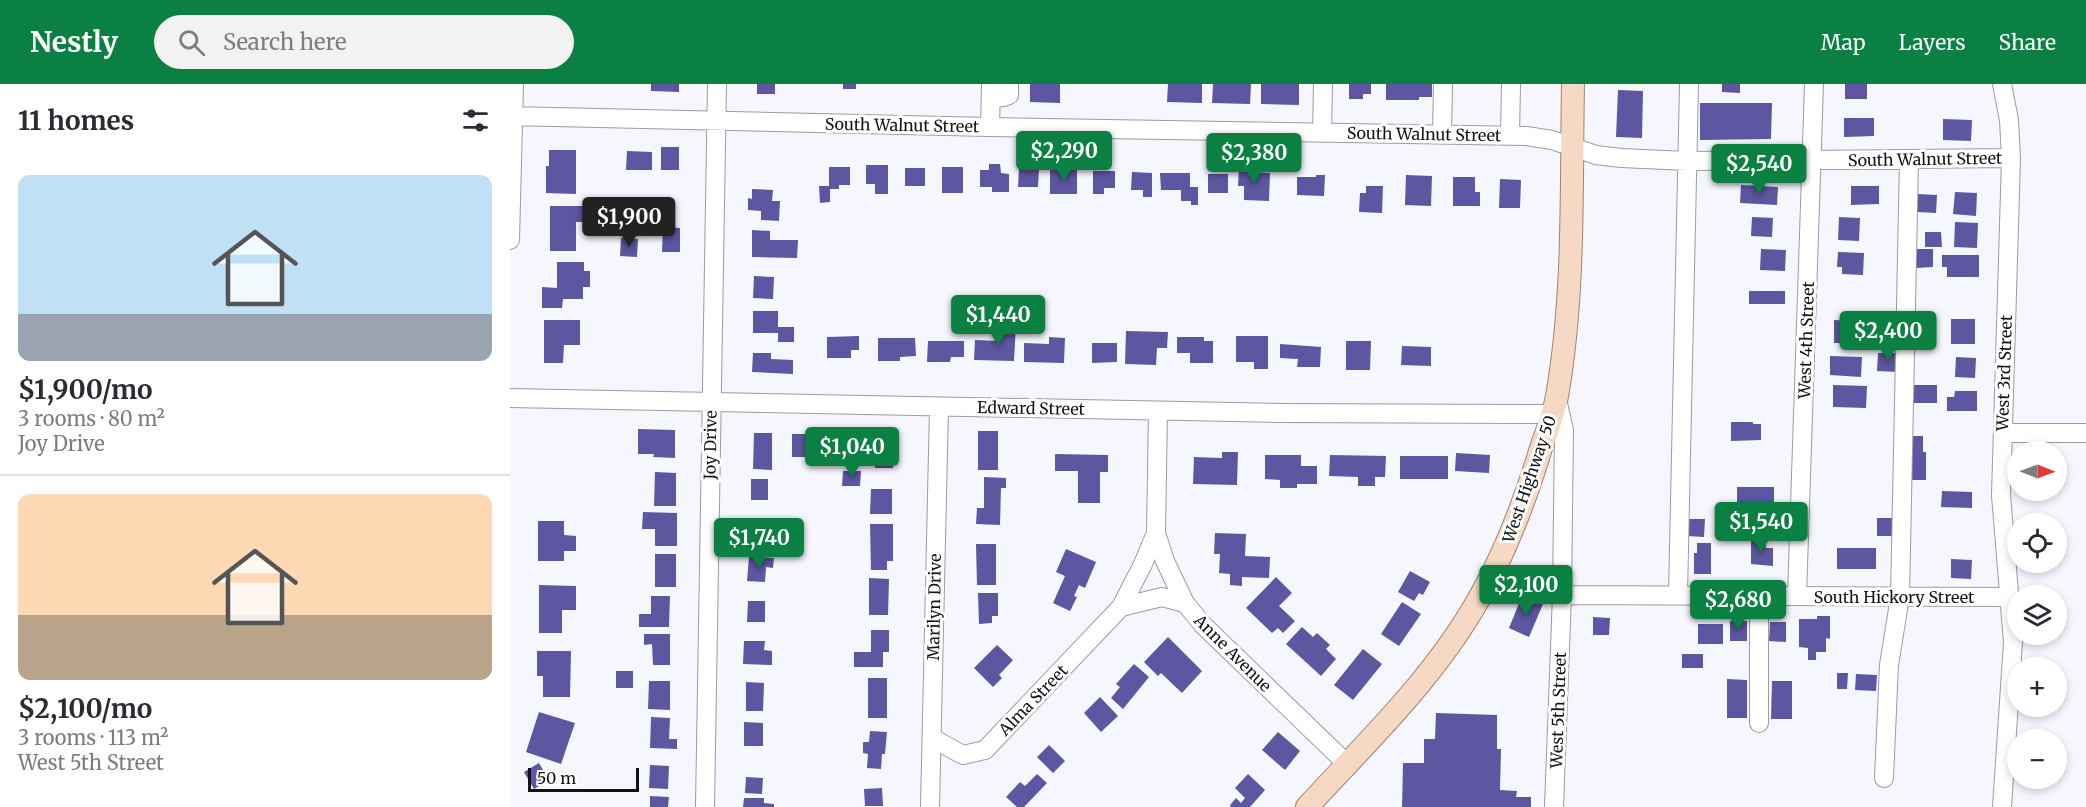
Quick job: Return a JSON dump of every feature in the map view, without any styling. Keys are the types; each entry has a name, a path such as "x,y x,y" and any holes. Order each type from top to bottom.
{"main road":[{"name":"West Highway 50","path":"1307,807 1410,696 1477,603 1505,547 1530,486 1554,406 1567,315 1573,84"}],"street":[{"path":"510,240 514,84"},
{"name":"Joy Drive","path":"705,807 717,84"},
{"path":"990,127 991,91 1004,97 1009,95 1009,84"},
{"path":"1322,133 1323,84"},
{"path":"1442,135 1443,84"},
{"path":"1510,136 1511,84"},
{"path":"1678,595 1689,84"},
{"name":"West 4th Street","path":"1797,596 1814,84"},
{"name":"West 3rd Street","path":"2002,84 2010,120 2011,158 2001,495 2009,585"},
{"name":"South Walnut Street","path":"512,116 1510,136 1552,140 1604,156 1688,161 2011,158"},
{"path":"1884,778 1889,664 1900,597 1909,160"},
{"name":"Edward Street","path":"510,398 1279,413 1554,406"},
{"name":"West 5th Street","path":"1554,406 1564,430 1562,595 1554,807"},
{"name":"Marilyn Drive","path":"930,807 939,407"},
{"name":"Anne Avenue","path":"1158,411 1156,533 1165,561 1185,603 1203,625 1347,764"},
{"path":"2002,433 2086,434"},
{"name":"Alma Street","path":"932,738 963,755 985,750 1121,608 1156,533"},
{"name":"South Hickory Street","path":"1562,595 2007,597"},
{"path":"1759,596 1759,723"},
{"path":"1121,608 1162,597 1185,603"},
{"name":"West 3rd Street","path":"2002,807 2013,645"}],"building":[{"path":"651,84 679,84 679,92 651,91"},
{"path":"757,84 775,84 775,94 757,94"},
{"path":"843,84 856,84 856,89 843,89"},
{"path":"1030,84 1060,84 1060,103 1030,102"},
{"path":"1168,84 1202,84 1202,103 1167,102"},
{"path":"1213,84 1251,84 1250,104 1212,103"},
{"path":"1261,84 1299,84 1299,105 1261,104"},
{"path":"1349,84 1371,84 1371,94 1363,94 1363,99 1349,99"},
{"path":"1386,84 1432,84 1432,97 1419,97 1419,100 1386,100"},
{"path":"1722,84 1740,84 1740,93 1722,92"},
{"path":"1845,84 1867,84 1867,99 1845,99"},
{"path":"1618,90 1643,91 1642,138 1616,137"},
{"path":"1700,103 1772,103 1771,139 1700,140"},
{"path":"1844,118 1874,118 1874,136 1844,137"},
{"path":"1943,119 1972,120 1971,141 1943,140"},
{"path":"661,147 679,147 679,170 661,170"},
{"path":"549,150 576,150 576,194 546,193 546,166 549,166"},
{"path":"627,151 652,152 652,170 626,170"},
{"path":"989,164 1000,164 1001,173 1009,174 1009,192 992,192 992,187 980,187 980,170 989,170"},
{"path":"866,165 888,165 888,194 875,194 875,184 866,184"},
{"path":"1239,166 1250,167 1250,172 1270,173 1269,201 1244,200 1244,186 1238,186"},
{"path":"829,167 850,167 850,185 839,185 839,189 830,189 830,202 820,203 819,186 829,186"},
{"path":"942,167 963,167 963,193 942,193"},
{"path":"905,168 925,168 925,186 905,186"},
{"path":"1019,168 1039,169 1038,187 1018,187"},
{"path":"1050,170 1077,170 1077,194 1050,194"},
{"path":"1093,171 1115,171 1115,188 1104,188 1104,194 1093,194"},
{"path":"1132,172 1152,173 1152,197 1143,197 1143,190 1131,190"},
{"path":"1160,173 1190,173 1190,187 1198,187 1198,205 1191,205 1191,201 1181,201 1181,190 1161,190"},
{"path":"1208,174 1228,174 1228,193 1208,193"},
{"path":"1316,175 1325,175 1324,196 1297,195 1297,177 1316,177"},
{"path":"1406,175 1432,176 1431,206 1405,205"},
{"path":"1453,177 1475,177 1475,192 1480,192 1480,206 1453,206"},
{"path":"1500,179 1521,180 1520,208 1499,208"},
{"path":"1741,185 1778,187 1777,205 1740,203"},
{"path":"1366,186 1383,186 1382,213 1359,212 1360,193 1366,193"},
{"path":"1851,186 1879,186 1879,204 1851,205"},
{"path":"752,189 773,190 772,201 780,201 779,221 761,220 761,211 748,210 748,198 752,199"},
{"path":"1955,192 1977,193 1976,216 1953,214"},
{"path":"1918,194 1937,195 1936,213 1917,212"},
{"path":"550,206 585,206 586,222 576,222 576,251 550,251"},
{"path":"1752,217 1773,218 1772,237 1751,236"},
{"path":"1839,217 1860,218 1859,241 1838,240"},
{"path":"1955,222 1978,223 1977,248 1954,247"},
{"path":"663,227 680,228 680,252 662,252"},
{"path":"752,230 770,231 770,240 798,240 797,258 752,257"},
{"path":"1925,232 1941,232 1942,247 1925,247"},
{"path":"621,238 638,239 637,257 620,256"},
{"path":"1761,249 1786,250 1785,271 1760,270"},
{"path":"1915,249 1933,249 1933,267 1916,268"},
{"path":"1838,252 1864,253 1863,275 1842,274 1842,267 1837,267"},
{"path":"1942,255 1979,255 1979,277 1947,277 1947,267 1942,267"},
{"path":"557,262 584,262 584,271 590,271 590,287 583,287 583,299 563,299 562,308 542,308 542,287 557,288"},
{"path":"754,276 774,277 773,299 753,298"},
{"path":"1749,291 1785,291 1785,304 1749,304"},
{"path":"753,311 778,311 778,327 794,327 794,342 778,342 778,333 753,333"},
{"path":"1951,319 1975,319 1975,344 1951,344"},
{"path":"544,320 580,320 580,345 564,345 563,363 544,363"},
{"path":"1834,320 1857,321 1857,343 1834,343"},
{"path":"1000,324 1016,324 1014,361 974,360 975,340 999,341"},
{"path":"1126,331 1168,332 1167,348 1157,348 1156,365 1125,364"},
{"path":"859,336 859,350 851,350 851,358 827,358 827,337"},
{"path":"1236,336 1268,336 1268,369 1254,369 1254,362 1236,362"},
{"path":"1049,337 1065,338 1064,363 1024,362 1024,343 1049,344"},
{"path":"1177,337 1204,337 1204,341 1213,341 1213,363 1190,363 1190,353 1177,353"},
{"path":"878,338 915,338 916,356 900,357 900,361 878,361"},
{"path":"928,341 964,341 964,357 951,357 950,362 927,362"},
{"path":"1346,341 1371,341 1370,370 1346,370"},
{"path":"1092,343 1117,343 1117,362 1092,363"},
{"path":"1280,344 1321,347 1320,367 1297,367 1298,359 1280,358"},
{"path":"1402,346 1431,347 1431,366 1401,365"},
{"path":"753,353 771,353 771,359 793,360 793,374 752,372"},
{"path":"1878,353 1899,353 1898,372 1877,371"},
{"path":"1830,356 1862,357 1861,377 1830,375"},
{"path":"1956,357 1976,358 1975,378 1955,377"},
{"path":"1833,385 1867,386 1866,408 1833,407"},
{"path":"1914,385 1937,385 1937,403 1914,403"},
{"path":"1955,391 1977,391 1977,411 1947,411 1947,397 1954,397"},
{"path":"1731,422 1761,424 1761,440 1731,441"},
{"path":"638,429 675,430 675,458 638,454"},
{"path":"853,431 894,432 893,468 875,468 875,453 852,453"},
{"path":"978,431 998,431 998,470 978,470"},
{"path":"754,433 772,433 772,470 753,469"},
{"path":"792,434 807,434 806,457 792,457"},
{"path":"1910,436 1923,436 1923,452 1926,452 1926,480 1910,480"},
{"path":"1222,452 1238,452 1237,485 1193,484 1194,457 1222,458"},
{"path":"1456,453 1490,455 1489,473 1455,471"},
{"path":"1055,454 1108,455 1108,472 1100,472 1100,503 1078,503 1078,471 1055,471"},
{"path":"1265,455 1301,455 1301,466 1317,466 1317,484 1297,484 1297,488 1280,488 1280,480 1265,479"},
{"path":"1330,455 1386,456 1385,477 1375,477 1375,486 1358,486 1358,477 1329,476"},
{"path":"1400,456 1448,456 1448,479 1400,479"},
{"path":"843,471 861,471 860,486 842,486"},
{"path":"655,472 676,473 676,506 654,506"},
{"path":"984,477 1006,478 1006,488 1001,488 1000,525 976,524 977,508 984,508"},
{"path":"751,479 768,479 768,500 751,500"},
{"path":"1737,487 1774,487 1774,508 1759,508 1759,504 1737,504"},
{"path":"871,489 892,489 892,514 870,514"},
{"path":"1942,491 1972,492 1972,508 1941,507"},
{"path":"643,512 677,513 677,546 655,546 655,529 642,529"},
{"path":"750,518 768,518 767,550 749,549"},
{"path":"1877,518 1893,518 1893,536 1877,536"},
{"path":"1688,519 1705,519 1704,537 1687,536"},
{"path":"538,521 564,521 564,535 576,536 576,551 564,551 564,561 538,561"},
{"path":"870,524 893,524 893,561 887,561 887,570 871,570"},
{"path":"1215,533 1246,534 1245,556 1270,557 1269,578 1242,577 1242,586 1230,585 1230,574 1219,573 1220,554 1214,554"},
{"path":"1751,539 1765,539 1766,548 1773,548 1773,566 1751,564"},
{"path":"1697,543 1711,543 1711,574 1694,574 1694,553 1697,553"},
{"path":"976,544 996,544 996,585 977,585"},
{"path":"1837,548 1876,548 1876,569 1837,569"},
{"path":"1066,549 1096,562 1085,588 1079,585 1074,596 1077,597 1070,611 1053,603 1065,576 1056,572"},
{"path":"655,554 676,554 676,587 655,587"},
{"path":"749,557 774,558 773,568 766,567 765,582 747,581"},
{"path":"1951,559 1972,560 1971,579 1951,578"},
{"path":"1410,571 1430,582 1423,595 1419,593 1414,601 1398,592"},
{"path":"1276,577 1292,593 1279,606 1295,621 1283,633 1278,628 1272,633 1246,608"},
{"path":"869,578 889,579 888,615 869,615"},
{"path":"539,585 576,586 576,610 562,610 562,633 539,633"},
{"path":"978,593 998,593 998,616 992,616 992,623 979,624"},
{"path":"651,596 670,596 669,627 639,627 639,614 651,614"},
{"path":"1522,596 1543,604 1529,637 1509,628"},
{"path":"748,601 765,601 765,622 747,622"},
{"path":"1402,602 1421,614 1399,646 1381,634"},
{"path":"1817,616 1830,616 1830,639 1826,638 1826,652 1816,652 1816,660 1808,660 1808,648 1799,647 1799,619 1817,619"},
{"path":"1593,617 1610,618 1609,635 1593,635"},
{"path":"1730,621 1747,621 1747,641 1730,641"},
{"path":"1770,622 1786,622 1786,642 1769,641"},
{"path":"1698,624 1723,624 1723,644 1698,644"},
{"path":"1302,627 1313,637 1317,633 1330,645 1326,649 1336,659 1321,676 1286,644"},
{"path":"871,630 889,630 889,652 883,652 883,667 854,667 854,652 871,652"},
{"path":"644,634 670,634 670,665 653,665 652,644 644,645"},
{"path":"1168,637 1202,671 1182,693 1161,673 1158,676 1144,662"},
{"path":"744,641 765,641 764,650 772,651 772,665 743,664"},
{"path":"997,645 1013,660 999,675 1002,678 993,687 974,668"},
{"path":"1363,649 1382,664 1353,700 1334,685"},
{"path":"537,651 571,651 570,697 543,697 543,676 537,676"},
{"path":"1682,654 1703,654 1703,668 1682,668"},
{"path":"1134,664 1149,677 1123,709 1111,698 1120,687 1116,684"},
{"path":"616,671 633,671 633,688 616,688"},
{"path":"1837,673 1848,673 1847,689 1837,689"},
{"path":"1856,674 1877,675 1876,691 1855,690"},
{"path":"868,678 887,678 887,718 868,718"},
{"path":"1727,679 1747,680 1747,718 1727,718"},
{"path":"649,681 670,681 670,710 648,709"},
{"path":"1772,681 1792,681 1792,719 1771,719"},
{"path":"746,682 764,683 763,711 746,711"},
{"path":"1100,697 1118,716 1101,732 1084,713"},
{"path":"539,712 575,723 561,764 526,752"},
{"path":"1436,713 1497,715 1497,749 1501,749 1500,790 1517,791 1516,797 1531,797 1531,807 1402,807 1403,763 1424,763 1424,739 1435,739"},
{"path":"651,717 670,718 669,739 677,739 677,749 650,748"},
{"path":"744,722 763,723 763,746 744,746"},
{"path":"870,731 887,732 881,769 867,768 868,754 863,753 863,742 869,742"},
{"path":"1278,732 1300,751 1285,770 1262,750"},
{"path":"1049,745 1065,761 1053,773 1037,757"},
{"path":"539,763 549,780 534,789 524,772"},
{"path":"650,765 669,766 668,789 649,788"},
{"path":"1037,774 1047,783 1024,807 1017,807 1006,797 1020,782 1025,786"},
{"path":"1248,774 1265,790 1250,807 1231,807 1230,805 1236,798 1241,803 1245,798 1235,788"},
{"path":"746,777 763,778 762,794 745,793"},
{"path":"882,788 883,806 865,806 864,789"},
{"path":"650,796 669,797 668,807 650,807"},
{"path":"744,798 764,798 764,803 774,804 774,807 743,807"}]}
